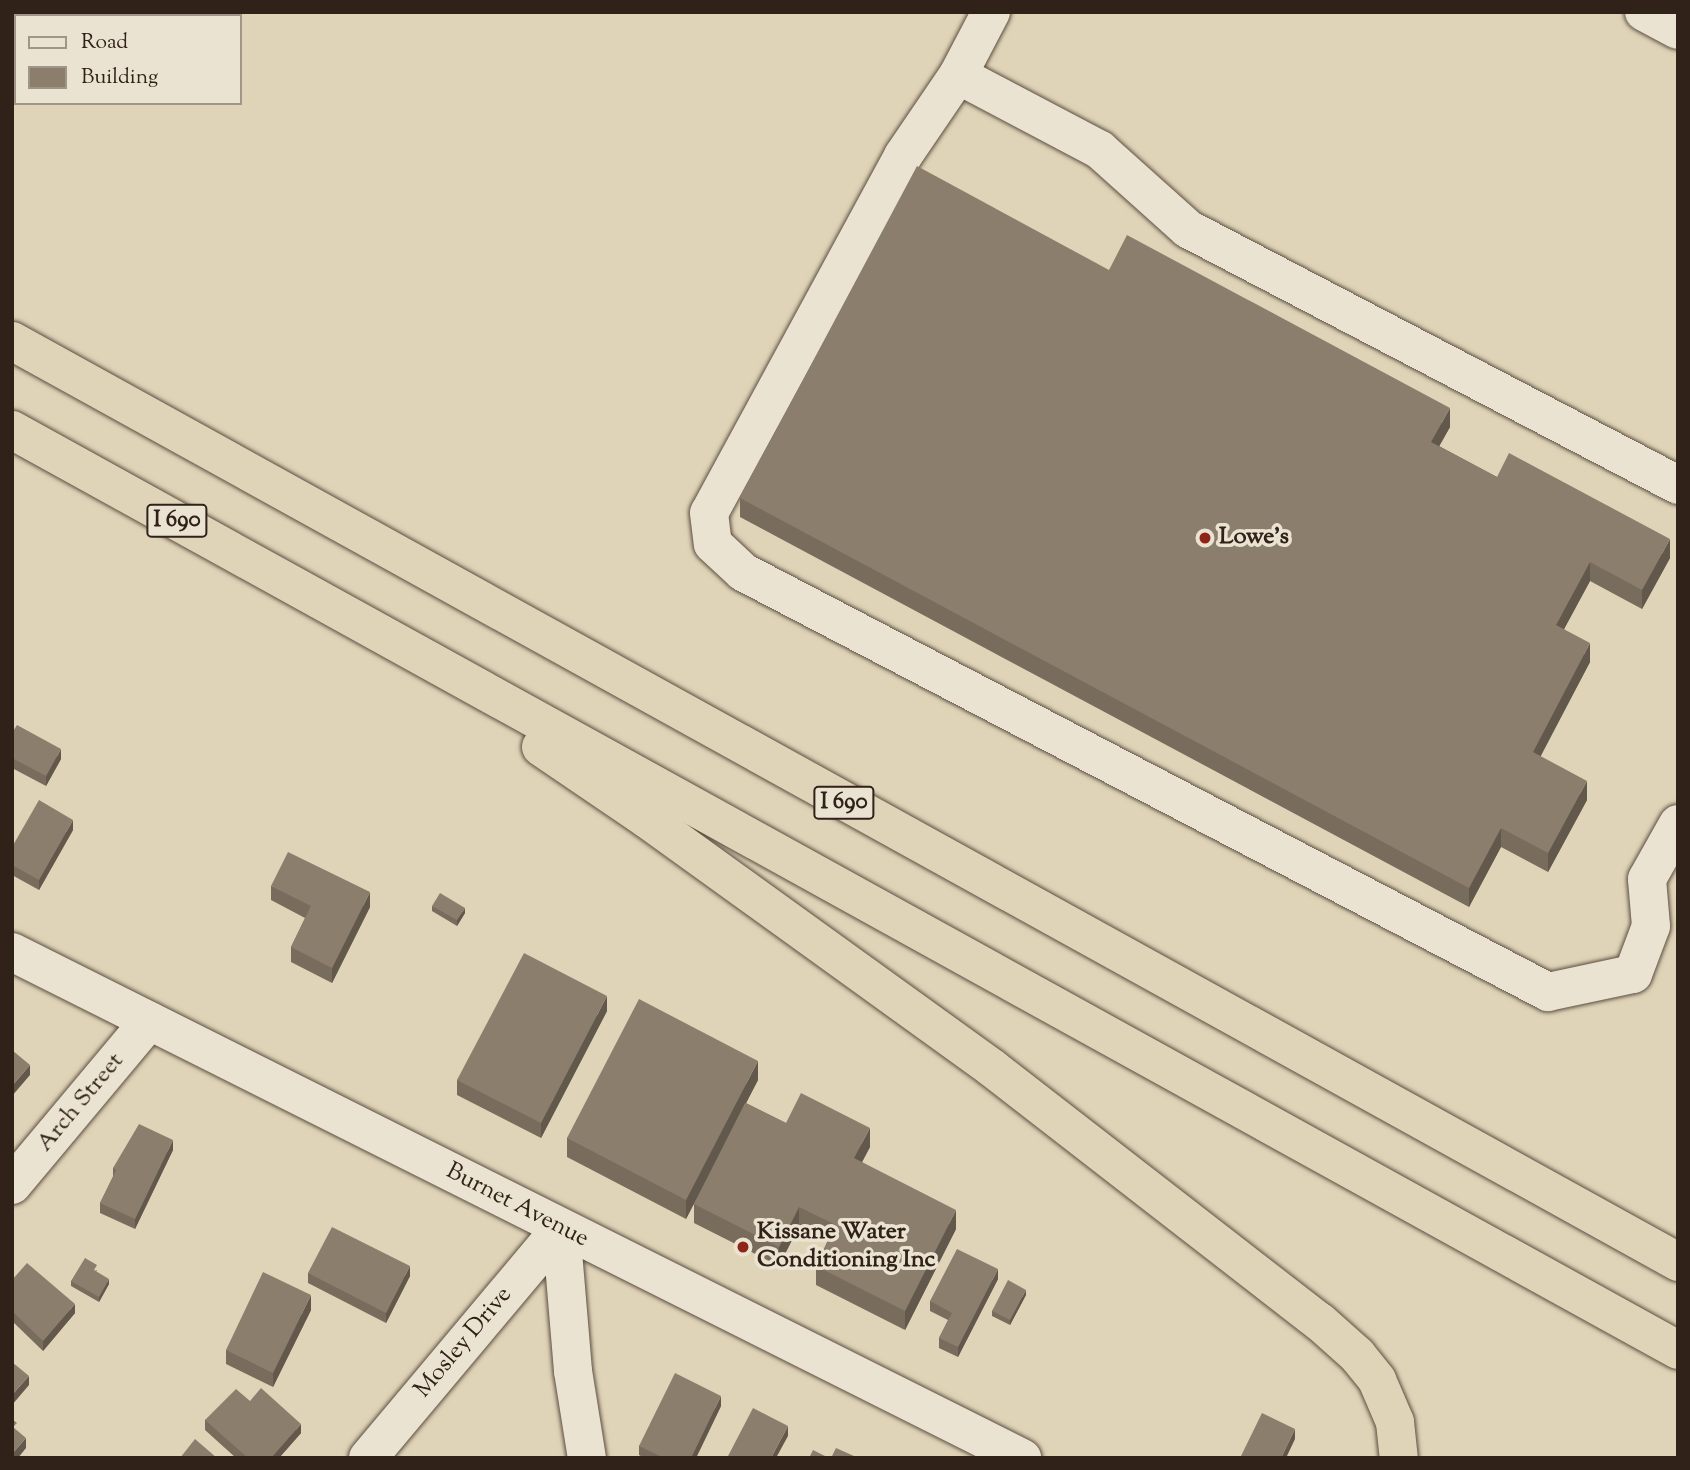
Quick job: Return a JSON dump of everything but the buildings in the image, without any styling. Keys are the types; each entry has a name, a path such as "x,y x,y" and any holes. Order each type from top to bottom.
{"highway":[{"name":"I 690","path":"12,341 1678,1262"},
{"name":"I 690","path":"12,429 1678,1350"},
{"path":"342,612 647,819 992,1068 1320,1322 1357,1355 1377,1380 1395,1422 1397,1455"}],"street":[{"path":"991,12 958,75 903,156 709,513 713,544 743,572 1548,992 1633,974 1651,926 1647,879 1678,824"},
{"path":"1644,12 1678,30"},
{"path":"958,75 1100,150 1188,229 1678,485"},
{"name":"Burnet Avenue","path":"12,952 1022,1458"},
{"name":"Arch Street","path":"12,1185 149,1021"},
{"path":"561,1228 573,1371 587,1458"},
{"name":"Mosley Drive","path":"368,1458 561,1228"}],"place":[{"name":"Lowe's","path":"1205,538"},
{"name":"Kissane Water Conditioning Inc","path":"743,1247"}]}
